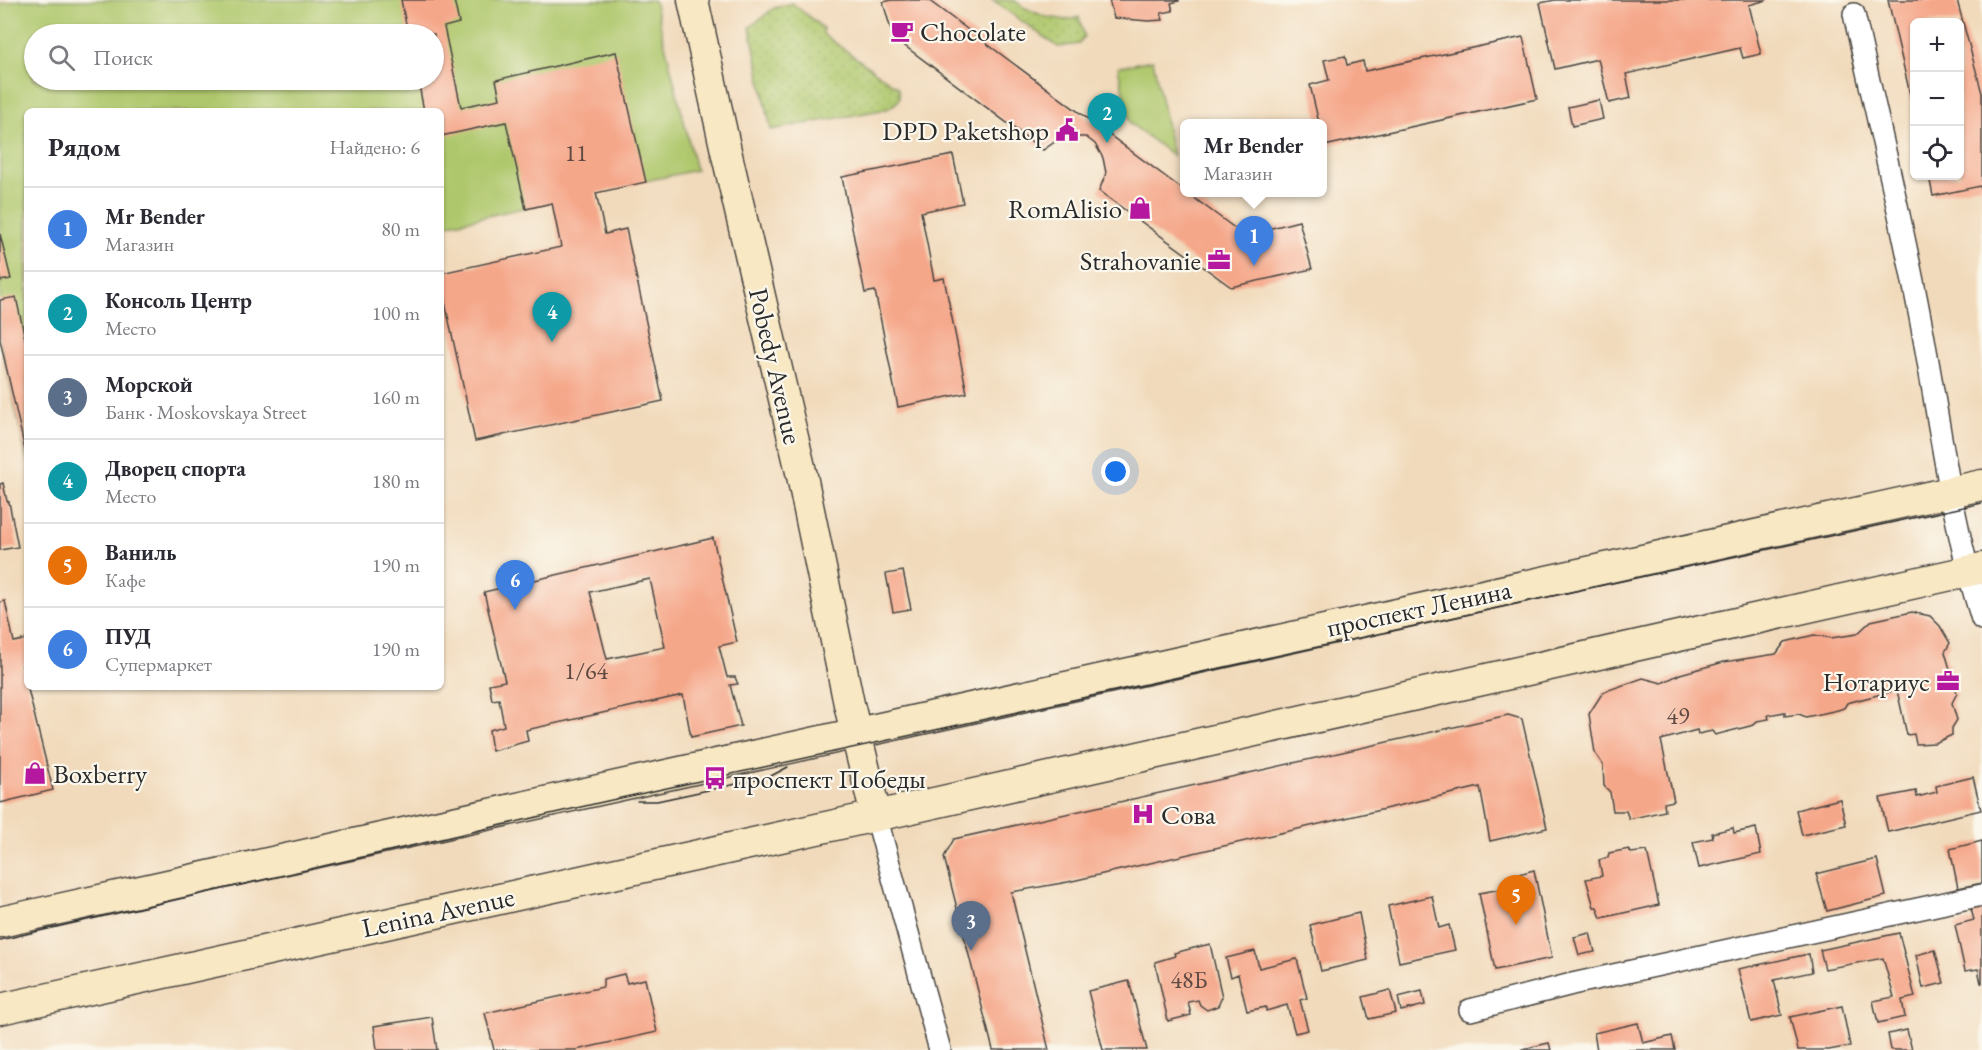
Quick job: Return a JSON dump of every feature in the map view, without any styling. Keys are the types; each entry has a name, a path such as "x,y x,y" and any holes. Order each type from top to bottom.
{"street":[{"name":"Pobedy Avenue","path":"693,0 802,476 876,816"},
{"path":"1854,14 1919,312 1950,492 1974,570 1982,620"},
{"name":"проспект Ленина","path":"856,732 1982,485"},
{"path":"940,1050 876,816 1974,570"},
{"path":"0,922 856,732"},
{"name":"Lenina Avenue","path":"0,1009 876,816"},
{"path":"1470,1010 1582,982 1982,895"}],"green space":[{"path":"19,0 654,0 696,170 444,225 444,108 24,108 24,448 0,341 0,4"},
{"path":"992,0 1014,0 1025,8 1046,17 1068,20 1079,17 1084,36 1079,44 1058,47"},
{"path":"792,3 823,28 823,34 898,88 899,98 896,103 887,109 771,130 750,27 774,8"},
{"path":"1153,60 1173,156 1130,123 1118,67"}],"building":[{"path":"401,0 454,0 459,23 444,27 444,24 406,24"},
{"path":"928,0 1180,187 1180,197 1193,197 1244,235 1299,221 1312,269 1231,287 1099,191 1106,173 1103,158 1095,144 1086,137 1062,137 1043,150 893,37 883,2"},
{"path":"1109,0 1179,1 1171,3 1173,11 1161,13 1163,20 1148,21 1114,18"},
{"path":"1555,0 1767,0 1749,5 1761,54 1743,58 1740,48 1626,74 1631,98 1609,103 1598,59 1555,69 1540,3"},
{"path":"1888,0 1957,0 1962,18 1910,18 1910,94"},
{"path":"1964,26 1982,93 1982,192 1980,186 1933,196 1930,180 1964,180"},
{"path":"444,27 461,107 500,99 496,80 616,52 646,182 596,193 605,234 626,229 663,401 475,441 444,298 444,272 561,247 552,203 526,209 506,122 444,135 444,108 423,108 420,90 444,90"},
{"path":"1523,37 1537,99 1327,145 1327,119 1318,119 1310,85 1329,80 1324,60 1345,56 1347,65 1363,61 1365,71"},
{"path":"1599,100 1603,119 1572,126 1568,107"},
{"path":"953,155 963,203 921,212 934,280 944,278 967,393 898,407 875,291 865,293 842,177"},
{"path":"0,234 11,279 0,281"},
{"path":"16,297 24,333 24,445 0,340 0,300"},
{"path":"3,483 18,547 0,550 0,484"},
{"path":"713,538 737,642 719,646 727,677 735,677 738,684 730,685 741,726 691,737 683,695 526,730 528,741 492,751 489,730 504,726 499,699 492,700 489,684 505,681 484,592","holes":["650,579 665,647 607,659 590,592"]},
{"path":"903,571 911,609 893,612 886,574"},
{"path":"5,601 14,642 24,640 24,665 22,665 24,690 28,690 53,790 0,803 0,602"},
{"path":"1912,612 1930,616 1940,626 1950,643 1945,652 1957,693 1952,703 1957,720 1952,728 1952,735 1935,743 1916,744 1914,734 1907,735 1897,690 1847,703 1844,708 1838,710 1806,717 1799,714 1785,716 1785,712 1768,715 1769,719 1757,721 1754,725 1715,735 1712,731 1698,734 1697,730 1661,740 1674,801 1664,803 1665,811 1629,819 1626,811 1613,811 1610,792 1604,786 1603,765 1595,753 1589,714 1603,692 1643,678 1662,683 1680,674 1724,662 1776,654 1785,642 1814,635 1831,638 1857,634 1871,621"},
{"path":"1508,715 1522,719 1547,828 1490,841 1480,787 1068,882 1011,892 1049,1050 993,1050 944,857 954,839"},
{"path":"1973,777 1981,810 1888,832 1880,798 1916,791 1917,797 1937,792 1936,786"},
{"path":"1840,799 1846,825 1802,835 1796,810"},
{"path":"1733,828 1734,833 1756,828 1761,854 1699,868 1693,842 1713,838 1712,833"},
{"path":"1982,841 1982,883 1958,888 1950,849"},
{"path":"1629,849 1631,853 1647,851 1659,905 1601,918 1597,907 1594,907 1586,879 1602,876 1599,860 1608,857 1609,853"},
{"path":"1877,859 1886,896 1827,911 1816,874"},
{"path":"1534,870 1552,958 1495,970 1479,893 1501,889 1501,885 1510,883 1511,876"},
{"path":"1432,896 1439,928 1449,925 1455,950 1399,962 1388,906"},
{"path":"1982,906 1981,983 1978,969 1965,971 1955,925 1974,920 1971,909"},
{"path":"1359,913 1368,960 1321,971 1310,925"},
{"path":"1590,933 1595,952 1579,955 1574,937"},
{"path":"1899,933 1915,997 1902,1000 1905,1017 1878,1023 1873,1001 1894,997 1883,958 1825,969 1820,950"},
{"path":"1210,944 1222,997 1218,1006 1207,1010 1200,1005 1198,1000 1188,1002 1191,1015 1168,1021 1155,962 1175,956 1174,953"},
{"path":"1935,950 1944,983 1923,988 1916,955"},
{"path":"1255,951 1259,968 1297,959 1307,998 1300,1000 1308,1030 1295,1033 1287,1005 1266,1011 1266,1007 1247,1011 1238,974 1231,977 1226,958"},
{"path":"1809,954 1812,972 1774,980 1782,1015 1751,1022 1738,969"},
{"path":"624,974 627,983 645,979 657,1032 576,1050 494,1050 485,1013 603,987 603,979"},
{"path":"1129,981 1147,1050 1103,1050 1088,991"},
{"path":"1390,990 1396,1013 1369,1019 1363,997"},
{"path":"1422,991 1425,1005 1401,1011 1398,997"},
{"path":"1842,1006 1850,1046 1829,1050 1798,1050 1790,1017"},
{"path":"432,1017 437,1050 377,1050 374,1026"},
{"path":"1638,1023 1643,1043 1672,1036 1675,1050 1597,1050 1594,1033"},
{"path":"1907,1030 1912,1050 1891,1050 1888,1034"},
{"path":"1549,1043 1551,1050 1522,1050 1522,1049"}],"tram line":[{"path":"0,940 607,801 1982,503"},
{"path":"637,801 657,801 769,777 788,767"}],"place":[{"name":"Chocolate","path":"902,31"},
{"name":"DPD Paketshop","path":"1067,130"},
{"name":"Консоль Центр","path":"1107,143"},
{"name":"RomAlisio","path":"1140,208"},
{"name":"Strahovanie","path":"1219,260"},
{"name":"Mr Bender","path":"1254,266"},
{"name":"Дворец спорта","path":"552,342"},
{"name":"ПУД","path":"515,610"},
{"name":"Нотариус","path":"1948,681"},
{"name":"Boxberry","path":"35,773"},
{"name":"проспект Победы","path":"715,778"},
{"name":"Сова","path":"1143,814"},
{"name":"Ваниль","path":"1516,925"},
{"name":"Морской","path":"971,951"}]}
